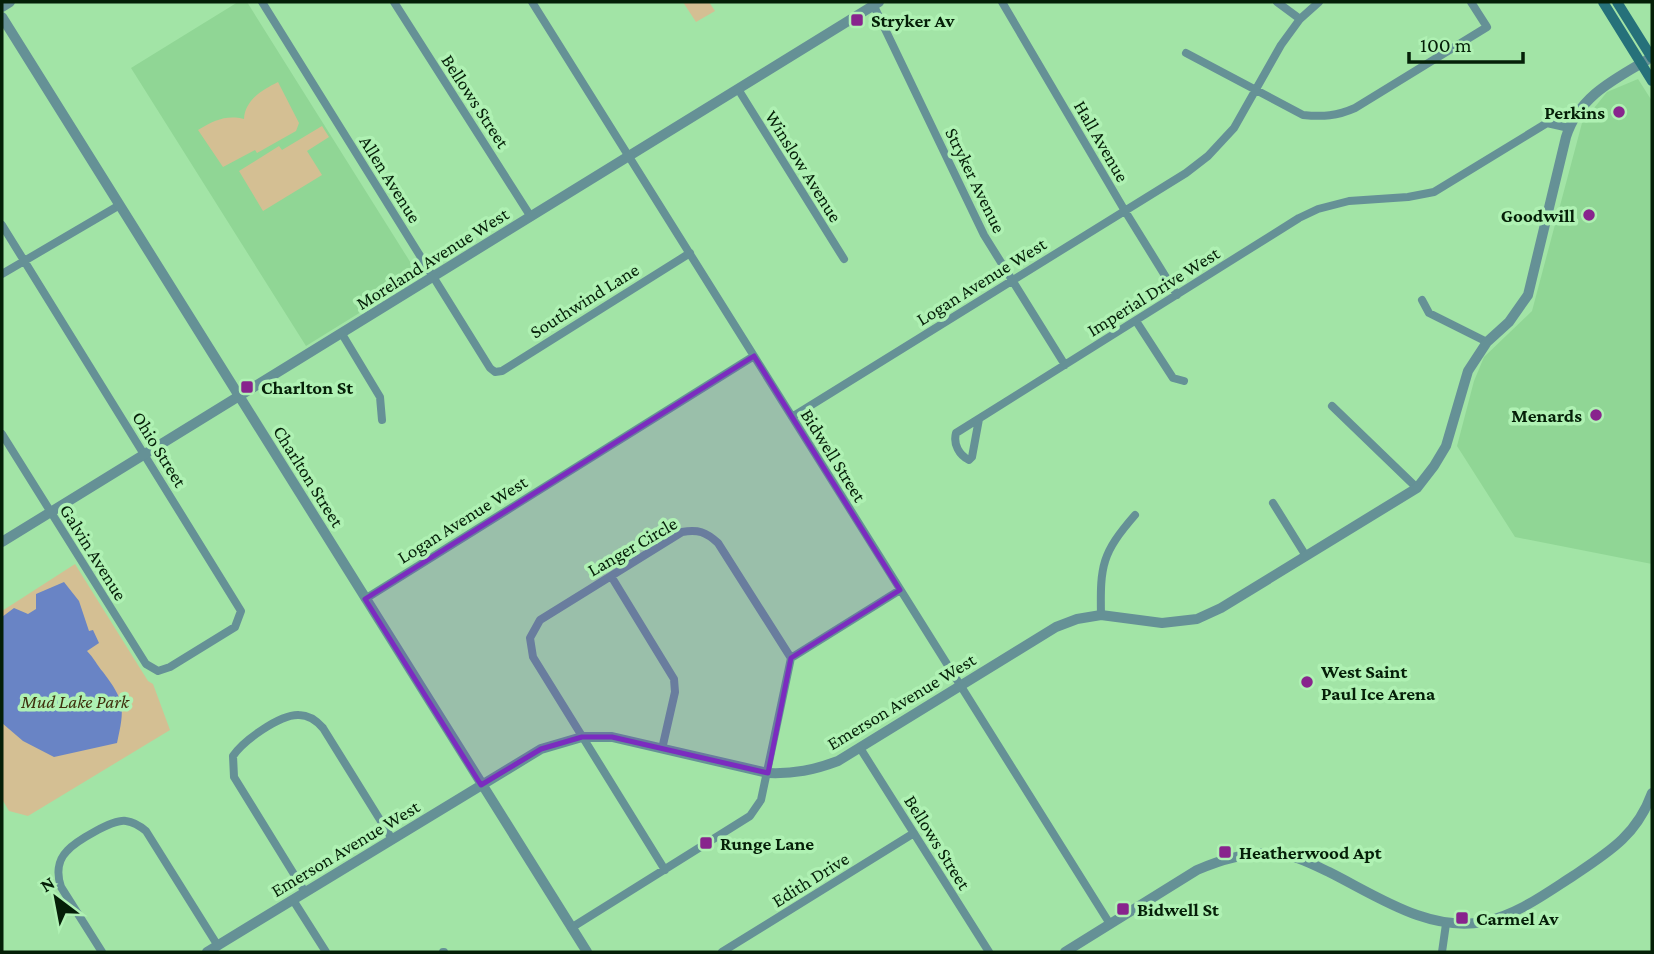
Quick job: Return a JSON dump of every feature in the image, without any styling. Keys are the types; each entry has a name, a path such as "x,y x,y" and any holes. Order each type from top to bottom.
{"main road":[{"path":"1603,2 1649,59"},
{"path":"1617,2 1649,59 1652,80"}],"street":[{"path":"2,6 10,2"},
{"name":"Allen Avenue","path":"262,2 495,372"},
{"name":"Bellows Street","path":"394,2 531,217"},
{"name":"Bidwell Street","path":"532,2 1110,924"},
{"name":"Hall Avenue","path":"1002,2 1177,295"},
{"path":"1277,2 1300,19"},
{"name":"Logan Avenue West","path":"792,417 1186,173 1208,156 1234,128 1281,45 1300,19 1319,2"},
{"path":"1186,53 1303,115 1339,115 1355,108 1487,27 1471,2"},
{"name":"Moreland Avenue West","path":"2,542 875,3"},
{"name":"Stryker Avenue","path":"875,3 984,235 1065,365"},
{"name":"Charlton Street","path":"2,17 587,952"},
{"path":"1332,406 1417,488 1446,446 1468,371 1487,342 1509,322 1528,295 1574,117 1591,96 1649,59"},
{"name":"Winslow Avenue","path":"738,89 844,259"},
{"name":"Imperial Drive West","path":"979,419 972,457 969,460 964,458 954,441 956,433 1299,218 1318,209 1349,201 1408,197 1434,192 1547,123 1569,128"},
{"path":"2,274 118,206"},
{"name":"Ohio Street","path":"2,225 241,611 234,627 170,667"},
{"name":"Southwind Lane","path":"495,372 502,371 690,253"},
{"path":"1422,300 1429,313 1487,342"},
{"path":"1136,321 1173,378 1184,381"},
{"path":"342,334 380,397 382,421"},
{"name":"Logan Avenue West","path":"365,598 754,356"},
{"name":"Galvin Avenue","path":"2,434 146,664 158,671 170,667"},
{"name":"Emerson Avenue West","path":"207,952 541,749 582,737 612,737 768,773 792,774 816,769 838,761 860,748 1056,627 1077,618 1101,615 1162,623 1196,619 1222,608 1417,488"},
{"path":"1273,503 1306,556"},
{"path":"1101,615 1100,580 1104,559 1115,539 1135,515"},
{"name":"Langer Circle","path":"665,870 533,657 530,638 541,620 682,532 694,530 706,532 718,543 791,659"},
{"path":"611,576 674,679 675,692 662,748"},
{"path":"571,928 750,816 761,800 791,659 900,590"},
{"path":"305,892 234,777 233,756 246,740 289,715 302,715 315,720 323,728 392,839"},
{"name":"Bellows Street","path":"860,748 989,952"},
{"path":"1065,952 1197,870 1244,854 1276,853 1312,864 1406,911 1446,924 1486,921 1530,904 1613,850 1650,807 1652,793"},
{"path":"102,952 61,887 58,876 66,851 117,821 127,821 146,831 218,946"},
{"name":"Edith Drive","path":"722,952 914,833"},
{"path":"293,900 326,952"},
{"path":"1442,952 1446,924"}],"highlighted area":[{"path":"754,356 900,590 791,658 768,773 612,737 582,737 541,749 481,785 365,599"}],"shaded area":[{"path":"238,2 247,2 419,276 306,346 131,68"},
{"path":"1638,79 1652,101 1652,564 1515,537 1457,446 1474,381 1484,357 1532,311 1582,123 1607,92"}],"green space":[{"path":"683,2 709,2 715,11 696,22"},
{"path":"278,82 299,123 296,131 257,153 255,150 223,167 198,130 221,119 244,119 251,101 260,92"},
{"path":"322,126 329,137 307,151 322,175 263,211 239,171 279,146 282,150"},
{"name":"Mud Lake Park","path":"75,564 148,681 153,684 170,730 28,816 9,811 2,799 2,611"}],"water":[{"path":"64,582 79,601 89,631 93,630 99,643 87,651 116,690 122,713 117,743 54,757 23,741 2,723 2,617 14,608 28,614 36,609 36,594"}],"place":[{"name":"Stryker Av","path":"857,20"},
{"name":"Perkins","path":"1619,112"},
{"name":"Goodwill","path":"1589,215"},
{"name":"Charlton St","path":"247,387"},
{"name":"Menards","path":"1596,415"},
{"name":"West Saint Paul Ice Arena","path":"1307,682"},
{"name":"Runge Lane","path":"706,843"},
{"name":"Heatherwood Apt","path":"1225,852"},
{"name":"Bidwell St","path":"1123,909"},
{"name":"Carmel Av","path":"1462,918"}]}
